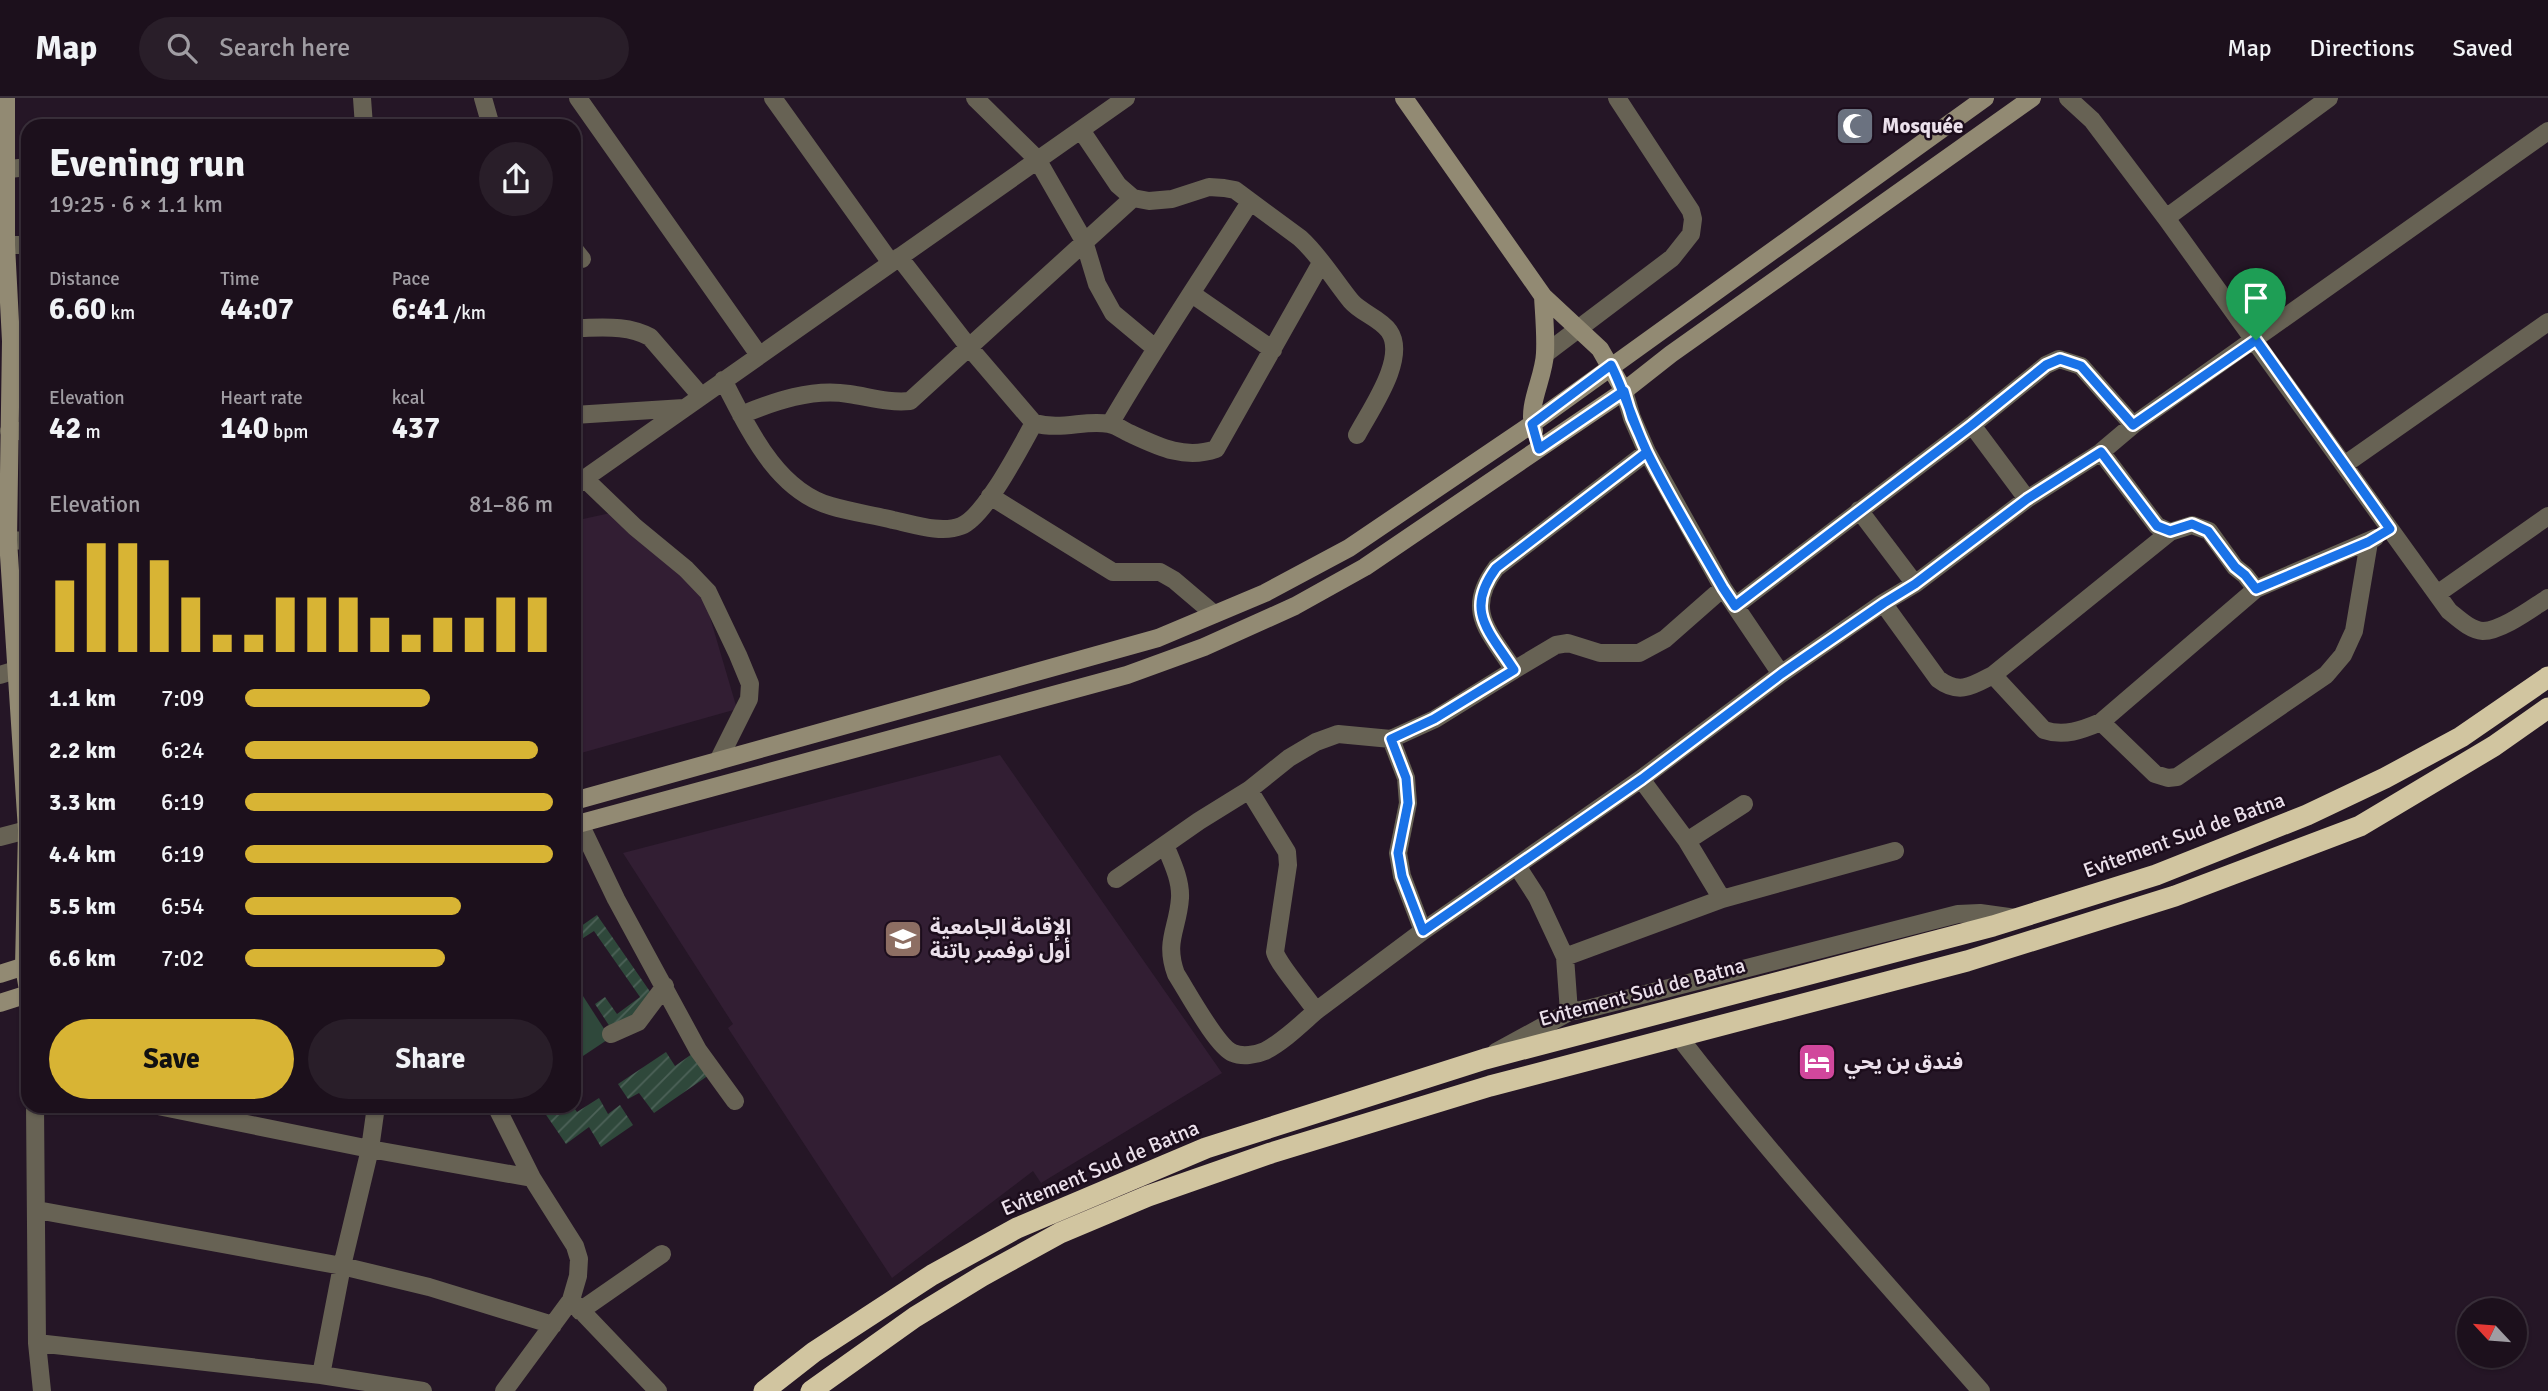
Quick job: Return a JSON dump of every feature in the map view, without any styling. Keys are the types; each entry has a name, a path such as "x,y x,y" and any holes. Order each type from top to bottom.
{"highway":[{"name":"Evitement Sud de Batna","path":"764,1391 814,1352 932,1275 1017,1228 1206,1148 1485,1059 2019,918 2156,876 2307,815 2385,778 2460,737 2548,677"},
{"path":"811,1391 915,1317 982,1276 1060,1233 1149,1196 1271,1153 1490,1086 1883,985 2059,934 2175,896 2360,826 2494,746 2548,708"}],"main road":[{"path":"6,98 2,169 6,245 4,291 20,341 9,431 4,518 8,540 8,673 21,780"},
{"path":"1404,98 1543,296 1600,349 1624,391"},
{"path":"581,799 1158,638 1265,593 1349,548 1532,424 1985,98"},
{"path":"581,824 1127,675 1204,647 1295,606 1365,567 1624,391 1671,354 2032,98"},
{"path":"1539,449 1532,424 1533,406 1545,354 1543,296"},
{"path":"0,974 21,968"},
{"path":"0,1003 21,995"}],"street":[{"path":"362,98 364,119"},
{"path":"483,98 489,119"},
{"path":"578,98 759,355"},
{"path":"773,98 895,260 1034,423 1047,426 1110,424 1164,449 1190,454 1216,449 1321,263"},
{"path":"975,98 1037,159 1084,241 1097,284 1113,313 1154,348"},
{"path":"581,481 1126,98"},
{"path":"2068,98 2092,120 2166,218 2449,611 2466,625 2483,631 2499,627 2548,598"},
{"path":"2166,218 2329,98"},
{"path":"1545,354 1672,258 1685,245 1693,226 1691,211 1626,101"},
{"path":"1081,130 1118,185 1133,198 1149,201 1172,199 1209,187 1235,190 1300,238 1353,304 1389,331 1396,348 1390,372 1357,435"},
{"path":"1165,845 1180,884 1180,900 1170,948 1176,974 1221,1043 1232,1053 1262,1053 1423,931 1642,779 1781,674 1915,584 2027,499 2101,452 2133,425 2548,131"},
{"path":"2,169 21,168"},
{"path":"741,415 811,394 847,393 882,401 910,401 1133,198"},
{"path":"1110,424 1154,348 1250,202"},
{"path":"6,245 21,245"},
{"path":"1192,294 1273,350"},
{"path":"2344,466 2548,322"},
{"path":"581,328 624,328 643,333 650,337 701,396"},
{"path":"1735,606 2046,365 2060,359 2081,366 2133,425"},
{"path":"723,380 763,449 792,485 829,505 931,527 961,526 973,518 990,496 1034,423"},
{"path":"1624,391 1647,452 1723,588 1781,674"},
{"path":"581,415 684,408"},
{"path":"1972,425 2027,499"},
{"path":"9,431 21,431"},
{"path":"1514,670 1481,616 1480,595 1487,580 1496,568 1647,452"},
{"path":"2101,452 2157,526 2170,531"},
{"path":"581,484 686,569 708,592 750,684 749,699 718,761"},
{"path":"990,496 1113,572 1160,572 1174,580 1214,614"},
{"path":"1859,510 1915,584"},
{"path":"2437,594 2548,516"},
{"path":"1884,603 1938,679 1948,687 1959,688 1973,686 1993,675 2170,531 2192,524 2208,531 2235,567 2256,589"},
{"path":"1993,675 2044,730 2053,733 2078,732 2101,722 2256,589 2368,542 2390,529"},
{"path":"8,540 21,541"},
{"path":"2101,722 2155,774 2168,778 2177,777 2326,675 2343,655 2354,631 2368,542"},
{"path":"1116,879 1250,790 1289,758 1316,742 1338,734 1391,739 1434,719 1556,645 1568,643 1600,653 1639,653 1665,639 1723,588"},
{"path":"1391,739 1406,778 1408,803 1398,853 1402,876 1423,931"},
{"path":"1642,779 1687,841 1722,899"},
{"path":"1250,790 1286,852 1288,865 1275,952 1278,962 1316,1011"},
{"path":"1687,841 1744,803"},
{"path":"0,837 21,832"},
{"path":"581,833 698,1050 735,1101"},
{"path":"1565,957 1722,899 1895,851"},
{"path":"1517,866 1537,897 1565,957 1569,1012"},
{"path":"1485,1059 1569,1012 1958,914 1980,913 2019,918"},
{"path":"611,1034 638,1022 665,986"},
{"path":"1679,1037 1803,1189 1981,1391"},
{"path":"35,1113 37,1343 42,1391"},
{"path":"193,1113 531,1178"},
{"path":"321,1375 342,1266 370,1149 375,1113"},
{"path":"499,1113 531,1178 575,1245 579,1259 575,1306"},
{"path":"37,1210 342,1266 429,1287 553,1325"},
{"path":"504,1391 553,1325 575,1306 662,1254"},
{"path":"575,1306 658,1391"},
{"path":"37,1343 321,1375 423,1391"}],"shaded area":[{"path":"615,512 704,597 737,709 581,753 581,519"},
{"name":"الإقامة الجامعية أول نوفمبر باتنة","path":"1000,755 1222,1073 1041,1183 1033,1171 892,1278 728,1028 733,1024 623,853"}],"green space":[{"path":"597,915 651,993 635,1016 612,1030 595,1004 605,997 617,1014 640,997 594,931 581,939 581,926"},
{"path":"581,993 610,1038 581,1057"},
{"path":"666,1052 675,1066 692,1054 709,1075 654,1113 639,1093 628,1099 618,1084"},
{"path":"599,1098 608,1114 620,1105 633,1125 601,1147 589,1127 566,1144 545,1113 581,1113 581,1109"}],"place":[{"name":"Mosquée","path":"1855,126"},
{"name":"الإقامة الجامعية أول نوفمبر باتنة","path":"903,939"},
{"name":"فندق بن يحي","path":"1817,1062"}],"route":[{"path":"2256,340 2133,425 2081,366 2070,360 2060,359 2046,365 1735,606 1647,452 1624,391 1611,365 1532,424 1539,449 1624,391 1632,418 1647,452 1496,568 1487,580 1480,595 1481,616 1514,670 1434,719 1391,739 1406,778 1408,803 1398,853 1402,876 1423,931 1642,779 1781,674 1915,584 2027,499 2101,452 2157,526 2170,531 2192,524 2208,531 2235,567 2256,589 2368,542 2390,529 2256,340"}]}
